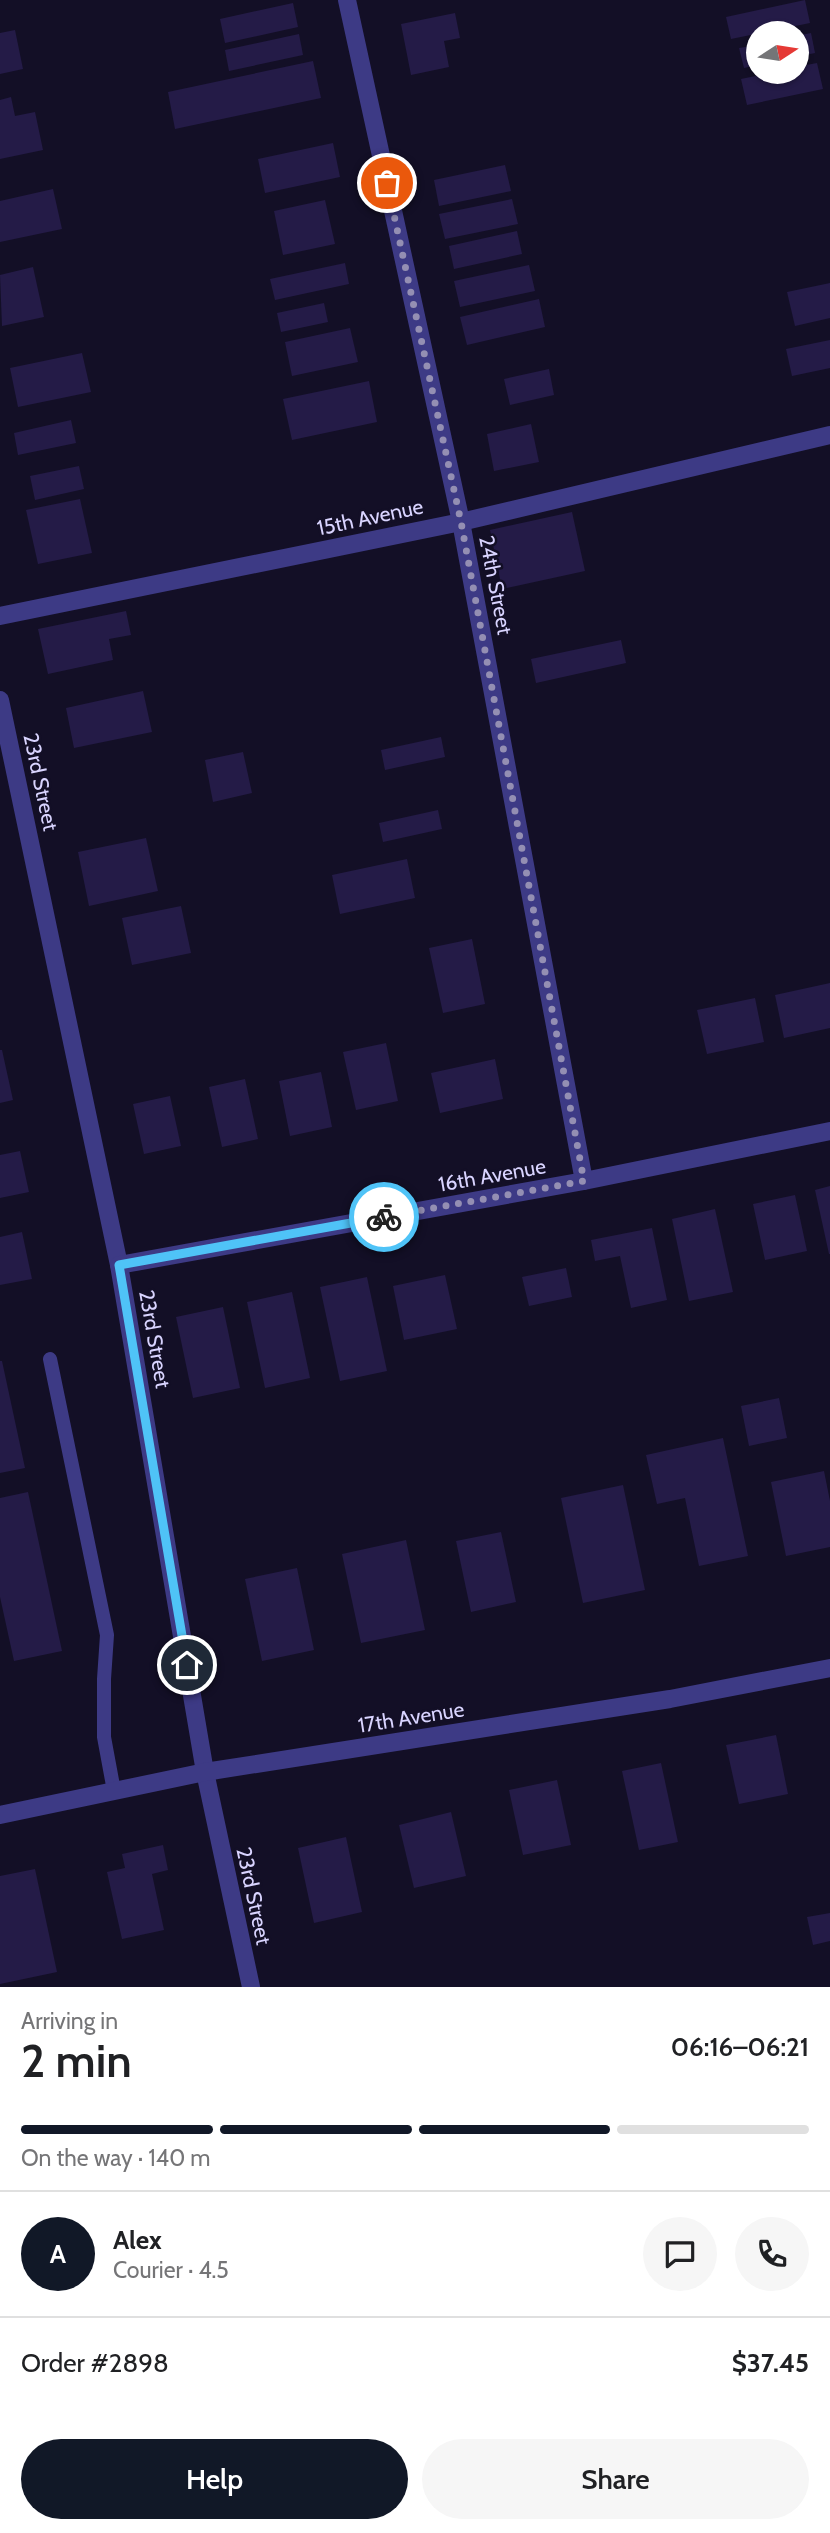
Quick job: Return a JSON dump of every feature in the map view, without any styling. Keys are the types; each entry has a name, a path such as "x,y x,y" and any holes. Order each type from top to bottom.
{"street":[{"name":"24th Street","path":"346,0 461,522 584,1181"},
{"name":"15th Avenue","path":"0,616 461,522 830,435"},
{"name":"23rd Street","path":"0,700 119,1265 205,1772 251,1987"},
{"name":"16th Avenue","path":"119,1265 584,1181 830,1131"},
{"name":"17th Avenue","path":"0,1815 205,1772 656,1701 830,1668"}],"lane":[{"path":"50,1359 107,1635 104,1737 114,1791"}],"building":[{"path":"805,0 810,23 746,21 746,36 731,39 726,17"},
{"path":"293,3 298,27 225,43 220,19"},
{"path":"455,13 460,38 444,41 449,67 411,75 401,24"},
{"path":"15,30 23,69 0,74 0,33"},
{"path":"809,33 815,53 809,54"},
{"path":"299,34 303,55 229,71 225,50"},
{"path":"746,47 746,68 744,68 739,48"},
{"path":"313,61 321,98 175,129 168,92"},
{"path":"817,63 823,89 747,105 741,79 746,78 746,84 809,84 809,65"},
{"path":"11,97 15,116 35,112 43,150 0,159 0,100"},
{"path":"333,143 340,177 265,193 258,159"},
{"path":"505,165 511,191 439,206 434,180"},
{"path":"53,189 62,229 0,242 0,201"},
{"path":"512,199 518,224 445,239 439,214"},
{"path":"325,200 335,244 283,255 274,211"},
{"path":"517,231 522,254 454,269 449,246"},
{"path":"345,263 349,284 275,300 270,279"},
{"path":"529,265 535,291 460,307 454,281"},
{"path":"33,267 44,317 2,326 0,275"},
{"path":"830,283 830,318 795,326 787,292"},
{"path":"539,299 545,327 467,345 460,317"},
{"path":"324,303 328,322 281,332 277,313"},
{"path":"350,328 358,362 292,376 285,342"},
{"path":"830,340 830,368 792,376 786,349"},
{"path":"82,353 91,392 18,407 10,368"},
{"path":"549,369 554,395 510,405 504,379"},
{"path":"369,381 377,422 292,440 283,399"},
{"path":"71,420 76,443 18,455 14,433"},
{"path":"531,424 539,462 494,471 487,434"},
{"path":"79,466 84,489 35,500 30,476"},
{"path":"80,499 92,553 38,564 26,510"},
{"path":"572,512 585,571 502,589 490,530"},
{"path":"126,611 131,635 109,639 113,660 48,674 38,629"},
{"path":"621,640 626,663 536,683 531,659"},
{"path":"143,691 152,732 74,748 66,708"},
{"path":"441,737 445,757 385,770 381,750"},
{"path":"243,752 252,793 213,802 205,760"},
{"path":"438,810 442,829 383,842 379,823"},
{"path":"146,838 158,891 89,906 78,852"},
{"path":"407,859 415,898 340,914 332,875"},
{"path":"181,906 191,953 132,965 122,918"},
{"path":"472,939 485,1004 443,1013 429,948"},
{"path":"830,983 830,1028 784,1038 775,995"},
{"path":"755,998 764,1042 707,1054 697,1010"},
{"path":"386,1043 398,1101 356,1110 343,1052"},
{"path":"0,1050 13,1100 0,1103"},
{"path":"495,1059 503,1099 440,1113 431,1073"},
{"path":"321,1072 332,1127 290,1136 279,1081"},
{"path":"245,1079 258,1139 222,1147 209,1087"},
{"path":"170,1096 181,1146 144,1154 133,1104"},
{"path":"20,1151 29,1192 0,1198 0,1155"},
{"path":"830,1186 830,1254 829,1254 815,1190"},
{"path":"795,1195 807,1251 765,1260 753,1204"},
{"path":"715,1209 733,1292 689,1301 672,1219"},
{"path":"652,1228 667,1300 631,1308 620,1256 595,1261 591,1240"},
{"path":"22,1232 32,1279 0,1285 0,1237"},
{"path":"566,1268 572,1297 529,1306 522,1277"},
{"path":"445,1275 457,1329 404,1340 393,1286"},
{"path":"367,1277 387,1371 340,1381 320,1287"},
{"path":"292,1292 310,1378 265,1388 247,1302"},
{"path":"223,1307 240,1388 193,1398 176,1317"},
{"path":"0,1361 25,1468 0,1473"},
{"path":"779,1398 787,1438 749,1446 741,1406"},
{"path":"723,1438 748,1556 699,1566 685,1498 657,1504 646,1455"},
{"path":"824,1471 830,1501 830,1547 786,1556 771,1482"},
{"path":"623,1485 645,1590 583,1603 561,1498"},
{"path":"28,1492 62,1651 14,1661 0,1597 0,1498"},
{"path":"501,1532 516,1602 471,1612 456,1541"},
{"path":"406,1540 425,1630 361,1643 342,1554"},
{"path":"297,1568 314,1650 262,1661 245,1579"},
{"path":"776,1735 788,1794 739,1804 726,1745"},
{"path":"661,1763 678,1842 639,1850 622,1771"},
{"path":"557,1780 571,1845 523,1855 509,1790"},
{"path":"451,1812 466,1876 414,1888 399,1825"},
{"path":"346,1837 362,1912 314,1923 298,1848"},
{"path":"163,1845 168,1870 152,1874 164,1930 122,1939 107,1872 125,1868 122,1854"},
{"path":"35,1869 57,1972 0,1984 0,1876"},
{"path":"830,1913 830,1941 813,1945 807,1917"}],"way so far":[{"path":"384,1217 584,1181 461,522 387,183"}],"route":[{"path":"187,1665 119,1265 384,1217"}]}
